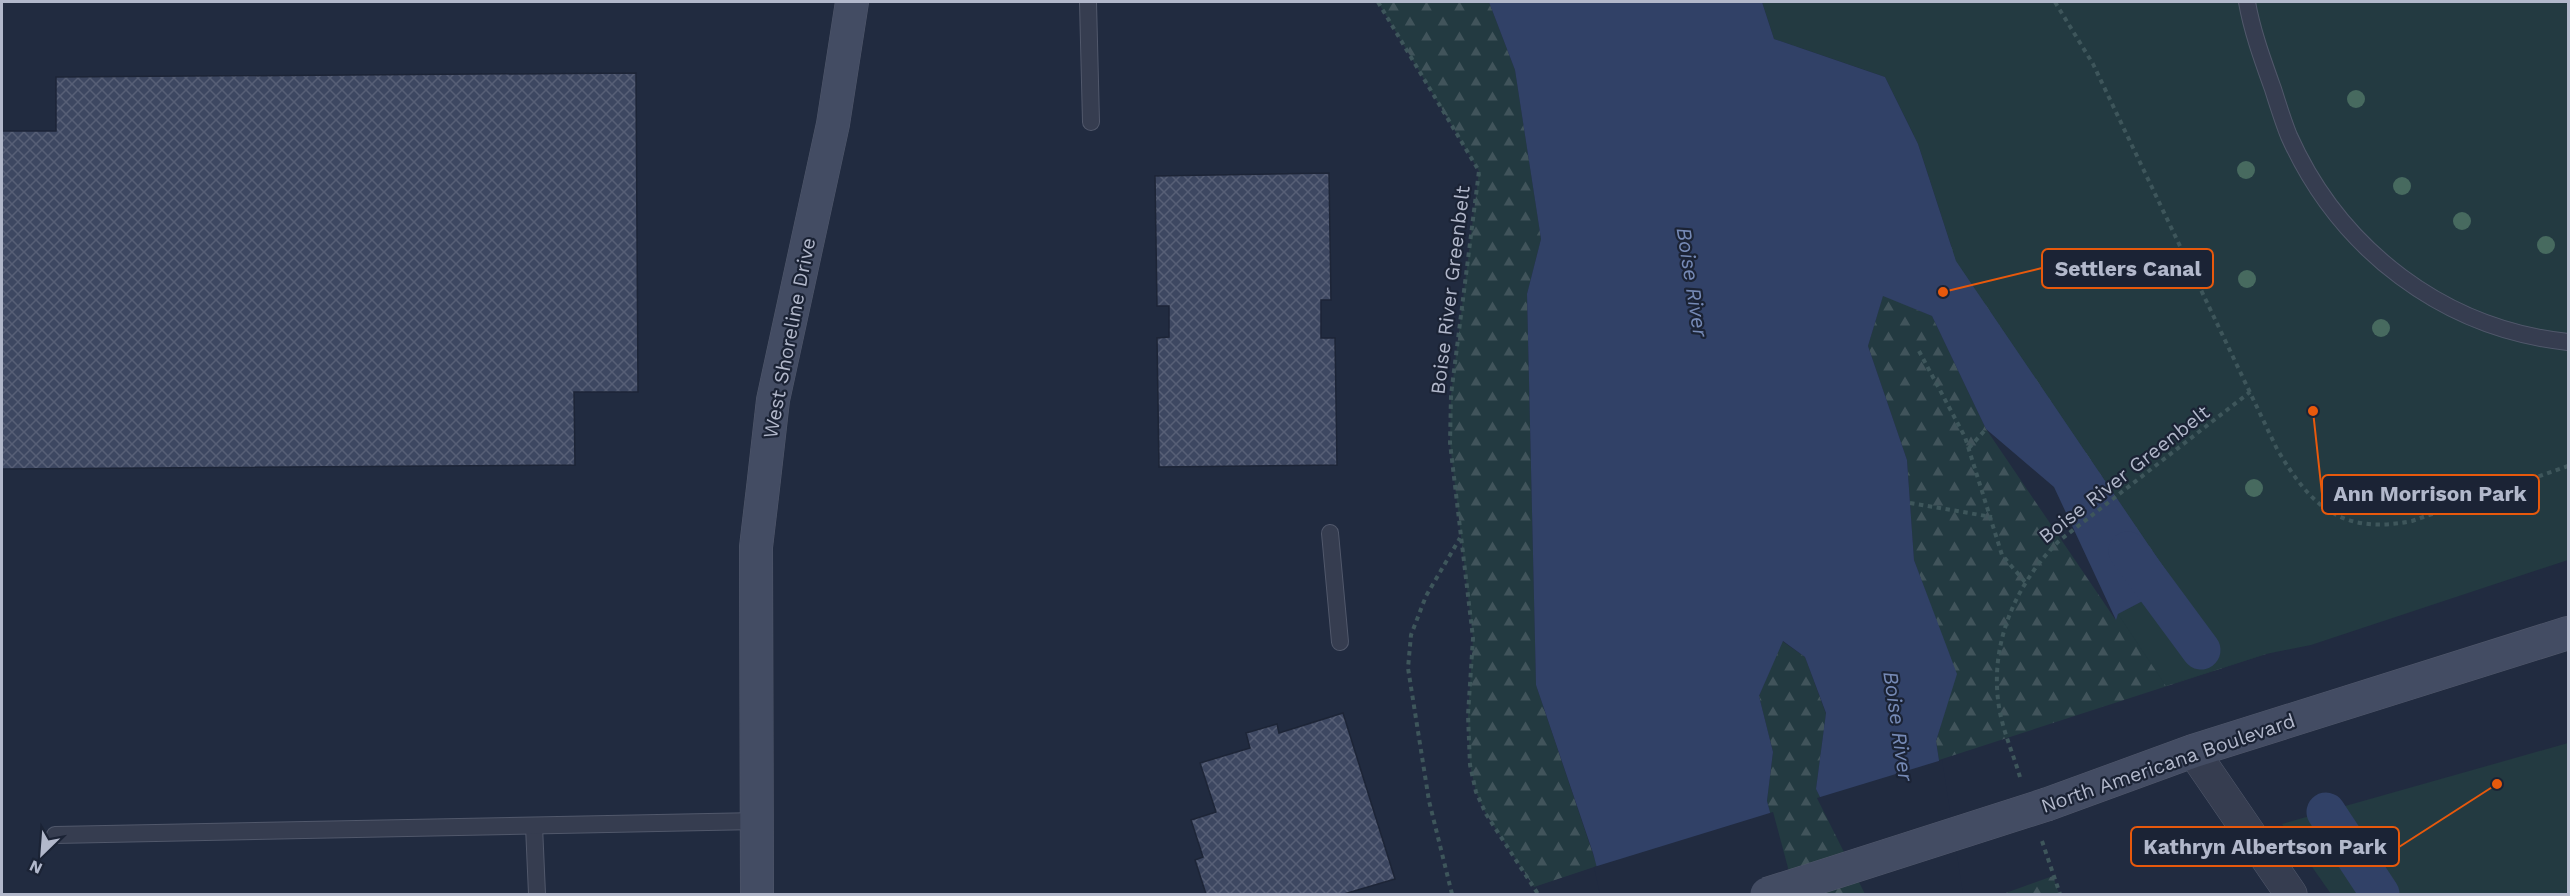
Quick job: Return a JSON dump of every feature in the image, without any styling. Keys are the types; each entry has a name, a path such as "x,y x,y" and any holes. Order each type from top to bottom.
{"street":[{"name":"West Shoreline Drive","path":"757,894 756,547 772,400 833,124 852,2"},
{"name":"North Americana Boulevard","path":"1767,894 2037,807 2193,751 2568,633"},
{"path":"2193,751 2291,894"}],"lane":[{"path":"1088,2 1091,122"},
{"path":"2247,2 2289,136 2312,180 2342,222 2378,260 2420,292 2471,318 2532,338 2568,342"},
{"path":"1330,533 1340,642"},
{"path":"55,835 758,821"},
{"path":"534,826 537,894"}],"path":[{"name":"Boise River Greenbelt","path":"1378,2 1479,171 1451,395 1450,442 1473,638 1468,715 1470,765 1476,792 1486,814 1538,894"},
{"path":"2055,2 2093,64 2250,392 2292,474 2308,495 2327,511 2349,522 2388,526 2412,521 2568,466"},
{"path":"1918,351 1969,448 2002,555 2025,582"},
{"name":"Boise River Greenbelt","path":"2060,894 2037,807 2002,723 1998,663 2011,606 2040,560 2059,541 2134,485 2250,392"},
{"path":"1969,448 1986,429"},
{"path":"1910,503 1992,517"},
{"path":"1452,894 1429,801 1408,668 1411,635 1426,596 1460,538"}],"green space":[{"path":"1378,2 1489,2 1515,70 1541,239 1527,294 1536,685 1597,866 1534,887 1486,814 1476,792 1470,765 1468,715 1473,638 1450,443 1451,395 1479,171"},
{"path":"1762,2 2266,654 1939,760 1936,741 1956,674 1914,560 1907,460 1868,346 1883,295 1932,316 1986,429 2115,619 2118,614 2174,584"},
{"path":"1762,2 2568,2 2568,560 2311,645 2266,654 2166,686 2118,614 2175,584 1956,261 1918,144 1885,77 1774,39"},
{"path":"1782,641 1805,657 1826,714 1816,789 1868,894 1792,894 1767,801 1773,752 1759,696"},
{"path":"2568,743 2568,894 2331,894 2282,824"},
{"path":"2053,876 2059,894 2003,894"}],"water":[{"name":"Boise River","path":"1489,2 1762,2 1774,39 1885,77 1918,144 1956,261 2175,584 2118,614 2116,620 2054,487 1986,429 1932,316 1883,296 1868,346 1907,460 1914,560 1957,674 1936,741 1960,894 1868,894 1816,789 1826,713 1805,657 1783,641 1759,696 1773,752 1767,801 1792,894 1604,894 1593,853 1536,685 1527,294 1541,239 1515,70"}],"pier":[{"path":"1942,760 1963,894 1865,894 1817,798"},
{"path":"1773,812 1795,894 1600,894 1594,867"}],"building":[{"path":"636,73 638,392 574,392 575,465 2,469 2,131 56,131 56,77"},
{"path":"1329,173 1331,300 1321,300 1321,338 1335,338 1337,465 1159,467 1157,338 1169,337 1169,306 1157,306 1155,176"},
{"path":"1343,713 1395,879 1344,894 1206,894 1195,860 1203,857 1191,820 1216,812 1200,763 1250,748 1246,733 1277,724 1279,733"}],"waterway":[{"path":"2128,551 2201,650"},
{"path":"2326,812 2380,894"}],"place":[{"name":"Settlers Canal","path":"1943,292"},
{"name":"Ann Morrison Park","path":"2313,411"},
{"name":"Kathryn Albertson Park","path":"2497,784"}]}
